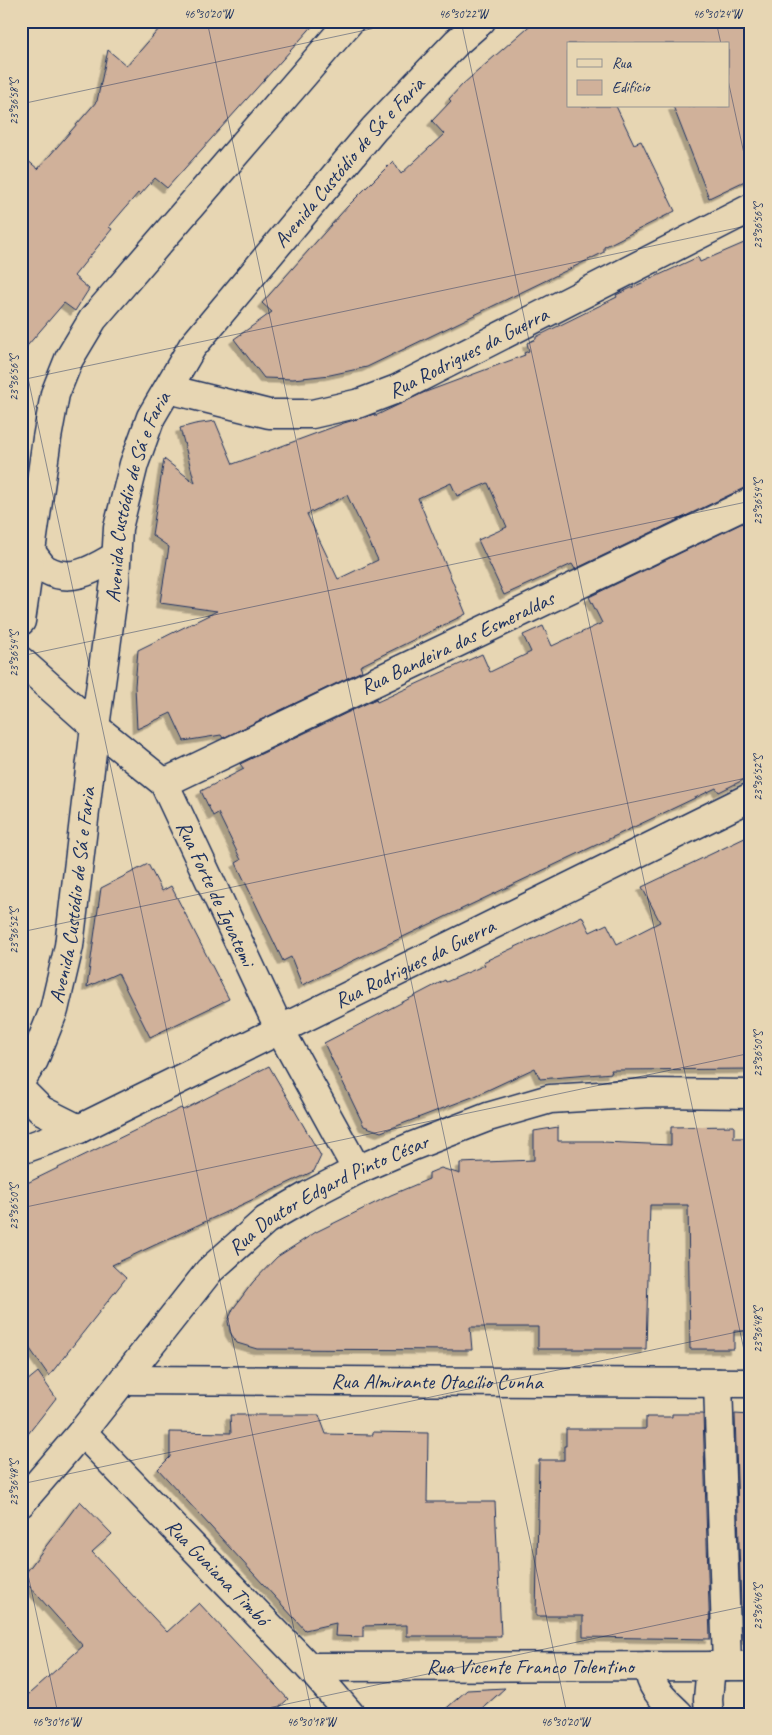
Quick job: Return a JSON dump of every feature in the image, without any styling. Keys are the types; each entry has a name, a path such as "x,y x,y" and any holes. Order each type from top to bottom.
{"street":[{"path":"21,621 55,394 69,359 93,319 350,21"},
{"name":"Avenida Custódio de Sá e Faria","path":"21,1080 34,1060 54,1010 69,946 95,727 115,581 118,528 134,464 151,417 192,347 374,129 457,42 481,21"},
{"name":"Rua Rodrigues da Guerra","path":"168,389 269,414 312,414 360,403 397,389 751,208"},
{"name":"Rua Bandeira das Esmeraldas","path":"164,783 751,502"},
{"path":"31,552 46,570 67,576 89,572 116,556"},
{"name":"Rua Forte de Iguatemi","path":"21,661 95,727 164,783 280,1030 357,1170"},
{"name":"Rua Rodrigues da Guerra","path":"21,1150 79,1128 751,797"},
{"path":"21,1090 41,1110 79,1128"},
{"name":"Rua Doutor Edgard Pinto César","path":"21,1503 82,1432 209,1271 266,1220 309,1194 357,1170 488,1117 550,1100 648,1093 751,1094"},
{"name":"Rua Almirante Otacílio Cunha","path":"124,1380 751,1383"},
{"path":"709,1714 708,1699 729,1666 718,1383"},
{"name":"Rua Guaiana Timbó","path":"82,1432 309,1667 350,1714"},
{"path":"648,1666 649,1678 653,1686 679,1714"},
{"name":"Rua Vicente Franco Tolentino","path":"309,1667 729,1666"}],"building":[{"path":"166,21 317,21 167,188 155,178 140,195 138,193 109,227 112,229 74,276 89,289 75,311 64,303 21,353 21,155 38,169 97,101 108,50 127,66"},
{"path":"535,21 751,21 751,178 709,198 674,108 730,108 730,42 567,42 567,108 617,108 634,144 641,141 675,211 604,247 604,252 367,367 330,375 293,379 264,378 234,339 272,312 262,303 347,207 393,161 401,174 444,134 432,121 451,101 449,99 463,84"},
{"path":"751,240 751,315 745,318 751,329 751,487 744,488 575,569 572,564 504,595 478,540 507,527 488,483 457,496 451,483 418,498 466,614 360,666 362,671 223,738 221,735 184,741 171,713 137,729 135,686 138,650 217,611 160,603 169,547 152,535 164,459 195,483 180,428 215,421 233,464 344,423 374,414 375,416 423,393 525,355 524,353 529,351 527,343 536,339 536,337 617,297 616,295 698,257 700,262","holes":["347,495 378,560 338,579 307,514"]},
{"path":"751,519 751,776 719,792 716,788 302,985 291,957 283,961 236,863 241,860 218,813 213,816 201,791 244,769 240,764 376,699 377,702 482,654 490,672 531,652 523,635 543,626 552,646 602,623 589,597"},
{"path":"751,835 751,1069 611,1070 612,1073 540,1079 535,1068 475,1096 381,1132 364,1126 324,1043 445,980 446,982 485,965 483,962 582,916 590,932 607,924 617,944 660,922 642,887"},
{"path":"148,864 162,891 171,886 229,999 150,1037 118,973 87,987 101,888"},
{"path":"269,1066 321,1156 314,1171 112,1265 126,1278 49,1376 21,1336 21,1186 181,1108 183,1110"},
{"path":"734,1126 734,1138 751,1138 751,1331 734,1331 734,1349 690,1349 688,1205 650,1205 646,1349 538,1349 538,1327 470,1327 472,1350 257,1349 237,1343 230,1332 228,1321 233,1309 253,1282 277,1257 316,1232 391,1195 429,1179 429,1173 441,1168 460,1174 460,1163 534,1160 534,1131 558,1127 558,1141 603,1141 671,1145 671,1127"},
{"path":"38,1372 56,1398 21,1443 21,1386"},
{"path":"672,1414 703,1414 710,1639 583,1637 583,1616 536,1616 539,1460 564,1460 566,1429 646,1429 646,1417 672,1417"},
{"path":"735,1414 751,1415 751,1639 742,1639"},
{"path":"230,1415 319,1415 326,1434 373,1435 373,1432 428,1433 427,1502 495,1502 501,1636 407,1636 407,1625 363,1626 363,1637 335,1636 336,1623 305,1630 158,1469 170,1457 170,1432 231,1433"},
{"path":"80,1501 112,1534 92,1552 167,1632 199,1603 288,1699 272,1714 21,1714 21,1701 83,1646 22,1578"},
{"path":"505,1688 476,1714 440,1714 467,1690"}]}
